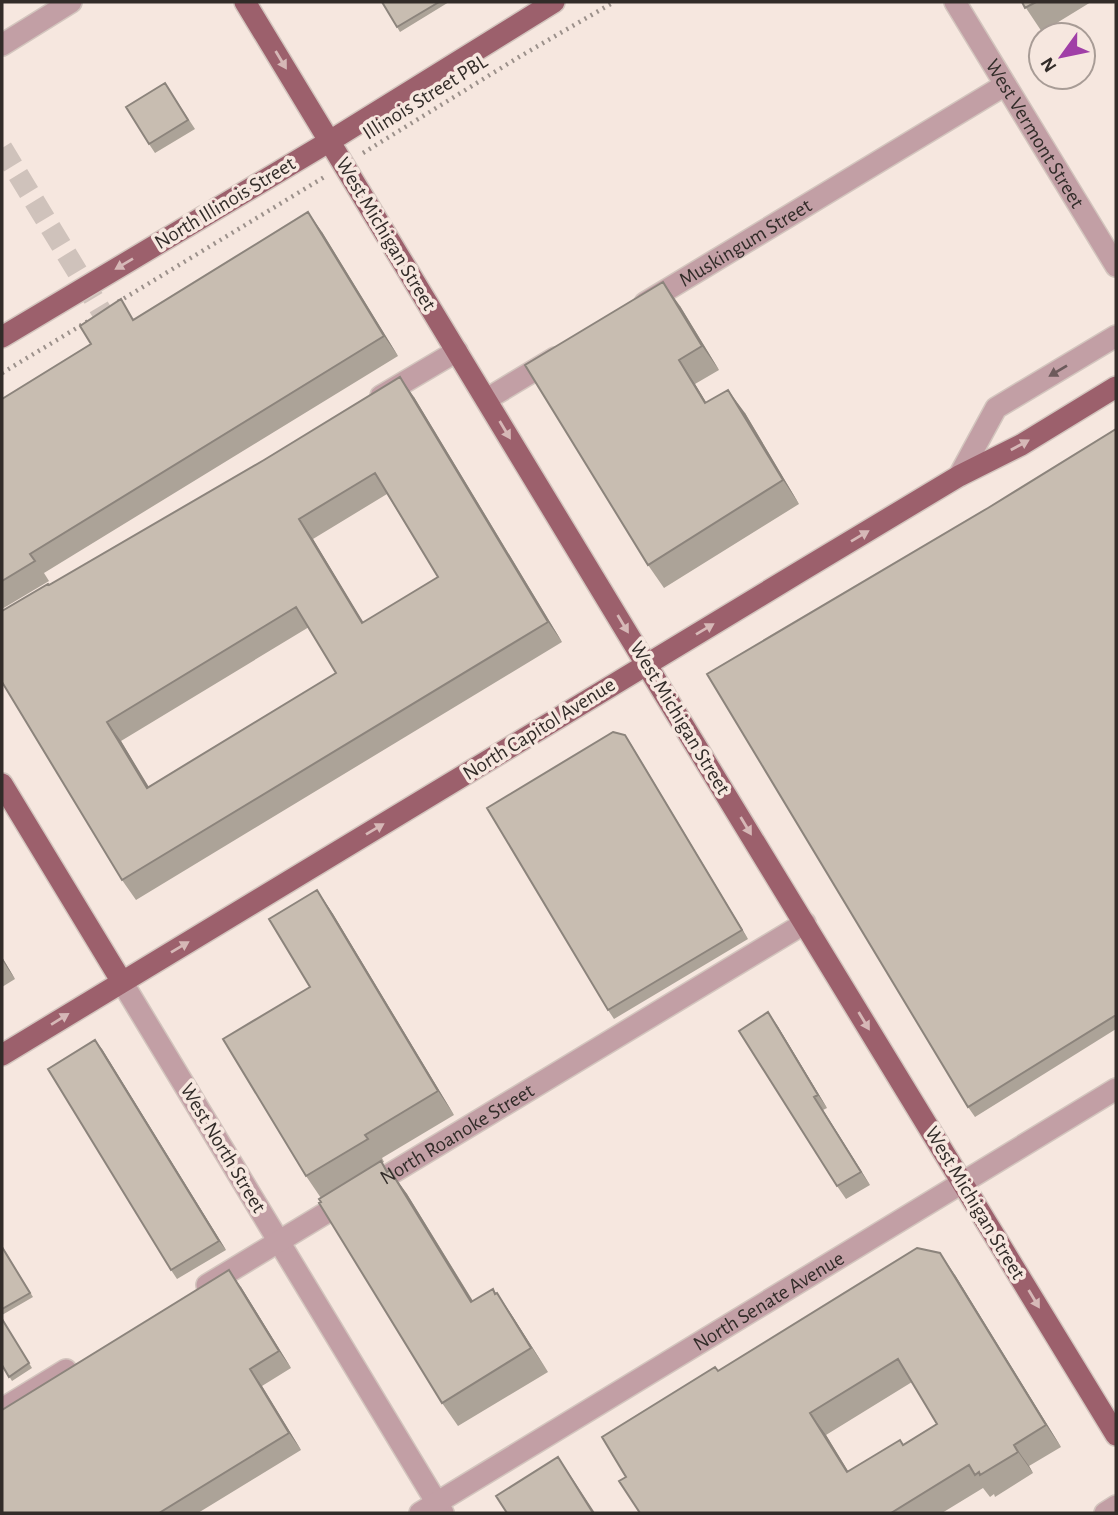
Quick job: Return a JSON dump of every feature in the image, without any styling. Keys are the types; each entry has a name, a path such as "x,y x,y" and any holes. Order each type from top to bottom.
{"main road":[{"name":"West Michigan Street","path":"245,2 1116,1434"},
{"name":"North Illinois Street","path":"2,337 330,141 554,2"},
{"name":"North Capitol Avenue","path":"2,1055 959,476 1021,445 1116,387"},
{"name":"West North Street","path":"3,790 122,982"}],"street":[{"path":"2,45 71,2"},
{"name":"West Vermont Street","path":"955,2 1116,266"},
{"name":"Muskingum Street","path":"624,316 1005,85"},
{"path":"959,476 996,408 1116,336"},
{"path":"486,399 576,345"},
{"path":"362,408 457,351"},
{"name":"North Roanoke Street","path":"194,1293 805,923"},
{"name":"West North Street","path":"122,982 279,1241 433,1510"},
{"name":"North Senate Avenue","path":"433,1510 1116,1089"},
{"path":"2,1409 84,1360"},
{"path":"1105,1513 1116,1506"}],"path":[{"name":"Illinois Street PBL","path":"113,305 519,57 614,2"},
{"path":"2,373 90,319"}],"building":[{"path":"382,2 439,2 397,27"},
{"path":"1022,2 1036,2 1025,8"},
{"path":"165,83 188,120 149,144 126,107"},
{"path":"308,212 384,336 30,554 35,561 2,581 2,399 91,344 80,326 121,299 133,320"},
{"path":"663,282 702,346 679,360 705,403 728,390 783,480 648,565 525,365"},
{"path":"400,377 548,622 122,880 2,682 2,611 264,460","holes":["375,473 438,577 362,623 299,519","296,607 336,673 147,788 107,722"]},
{"path":"1116,429 1116,1015 968,1107 707,674"},
{"path":"613,732 625,735 742,930 608,1010 487,808"},
{"path":"317,890 438,1091 365,1135 368,1139 306,1176 223,1039 310,987 269,919"},
{"path":"768,1012 818,1095 814,1097 861,1172 837,1186 739,1031"},
{"path":"95,1040 219,1241 171,1270 48,1069"},
{"path":"381,1161 387,1172 390,1170 471,1302 493,1289 531,1348 442,1403 319,1203 319,1199"},
{"path":"2,1247 30,1293 2,1309"},
{"path":"917,1248 940,1253 1046,1425 1014,1445 1018,1452 980,1475 979,1472 975,1475 969,1465 891,1513 640,1513 619,1481 626,1477 602,1437 715,1367 718,1371","holes":["898,1359 937,1424 903,1445 900,1440 847,1472 810,1413"]},
{"path":"229,1270 279,1351 250,1369 289,1433 159,1513 2,1513 2,1410"},
{"path":"2,1319 29,1363 9,1377 2,1365"},
{"path":"558,1457 593,1513 507,1513 496,1496"}],"tunnel":[{"path":"2,148 114,332"}]}
